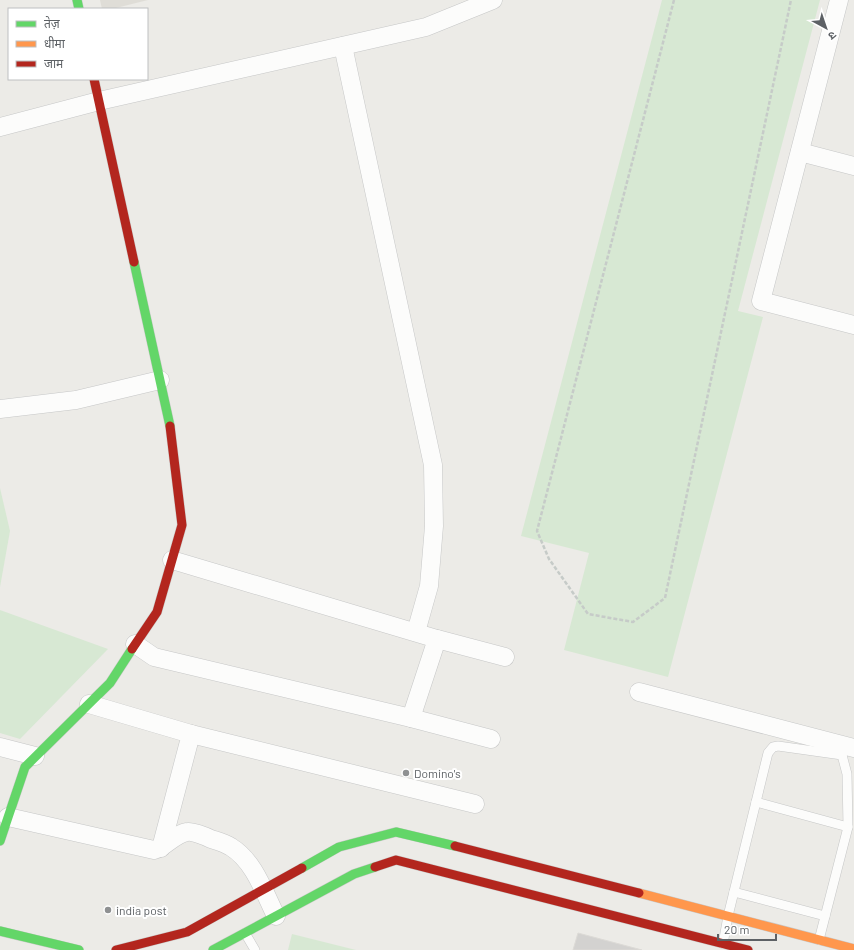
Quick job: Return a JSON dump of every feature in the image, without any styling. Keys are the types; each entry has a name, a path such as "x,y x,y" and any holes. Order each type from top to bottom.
{"street":[{"path":"0,126 99,101 426,27 493,0"},
{"path":"839,0 761,300 854,325"},
{"path":"848,0 854,2"},
{"path":"343,46 433,465 434,526 429,586 416,632"},
{"path":"0,842 25,767 110,682 157,612 182,525 170,426 94,80"},
{"path":"800,152 854,166"},
{"path":"0,409 76,400 160,380"},
{"path":"172,560 437,639 505,656"},
{"path":"411,718 437,639"},
{"path":"135,644 154,657 411,718 492,739"},
{"path":"639,692 847,750"},
{"path":"89,704 191,734 474,804"},
{"path":"162,848 191,734"},
{"path":"0,747 35,756"},
{"path":"8,817 154,850 162,848 175,837 187,832 204,836 230,846 249,863 276,916"},
{"path":"116,950 187,932 339,846 396,832 854,949"},
{"path":"213,950 354,874 396,860 748,950"},
{"path":"0,931 79,950"}],"lane":[{"path":"723,944 728,916 768,753 773,747 778,746 847,750 846,774 848,827 819,940"},
{"path":"756,802 848,827"},
{"path":"734,892 825,916"},
{"path":"245,933 255,950"}],"path":[{"path":"674,0 537,531 549,559 588,614 633,622 664,598 791,0"}],"shaded area":[{"path":"100,0 148,0 116,8 102,8"}],"green space":[{"path":"662,0 820,0 738,311 763,317 668,677 564,650 589,553 521,536"},
{"path":"0,488 10,531 0,587"},
{"path":"0,610 108,649 20,739 0,733"},
{"path":"292,934 356,950 288,950"}],"building":[{"path":"578,933 642,950 573,950"}],"traffic: fast":[{"path":"77,0 79,8"},
{"path":"134,262 170,426"},
{"path":"0,841 25,767 110,683 132,649"},
{"path":"302,868 339,847 396,832 455,846"},
{"path":"213,950 354,874 375,867"},
{"path":"0,931 79,950"}],"traffic: slow":[{"path":"639,893 854,949"}],"traffic: jam":[{"path":"94,80 134,262"},
{"path":"132,649 157,612 182,525 170,426"},
{"path":"455,846 639,893"},
{"path":"375,867 396,860 748,950"},
{"path":"116,950 187,932 302,868"}],"place":[{"name":"Domino's","path":"406,773"},
{"name":"india post","path":"108,910"}]}
